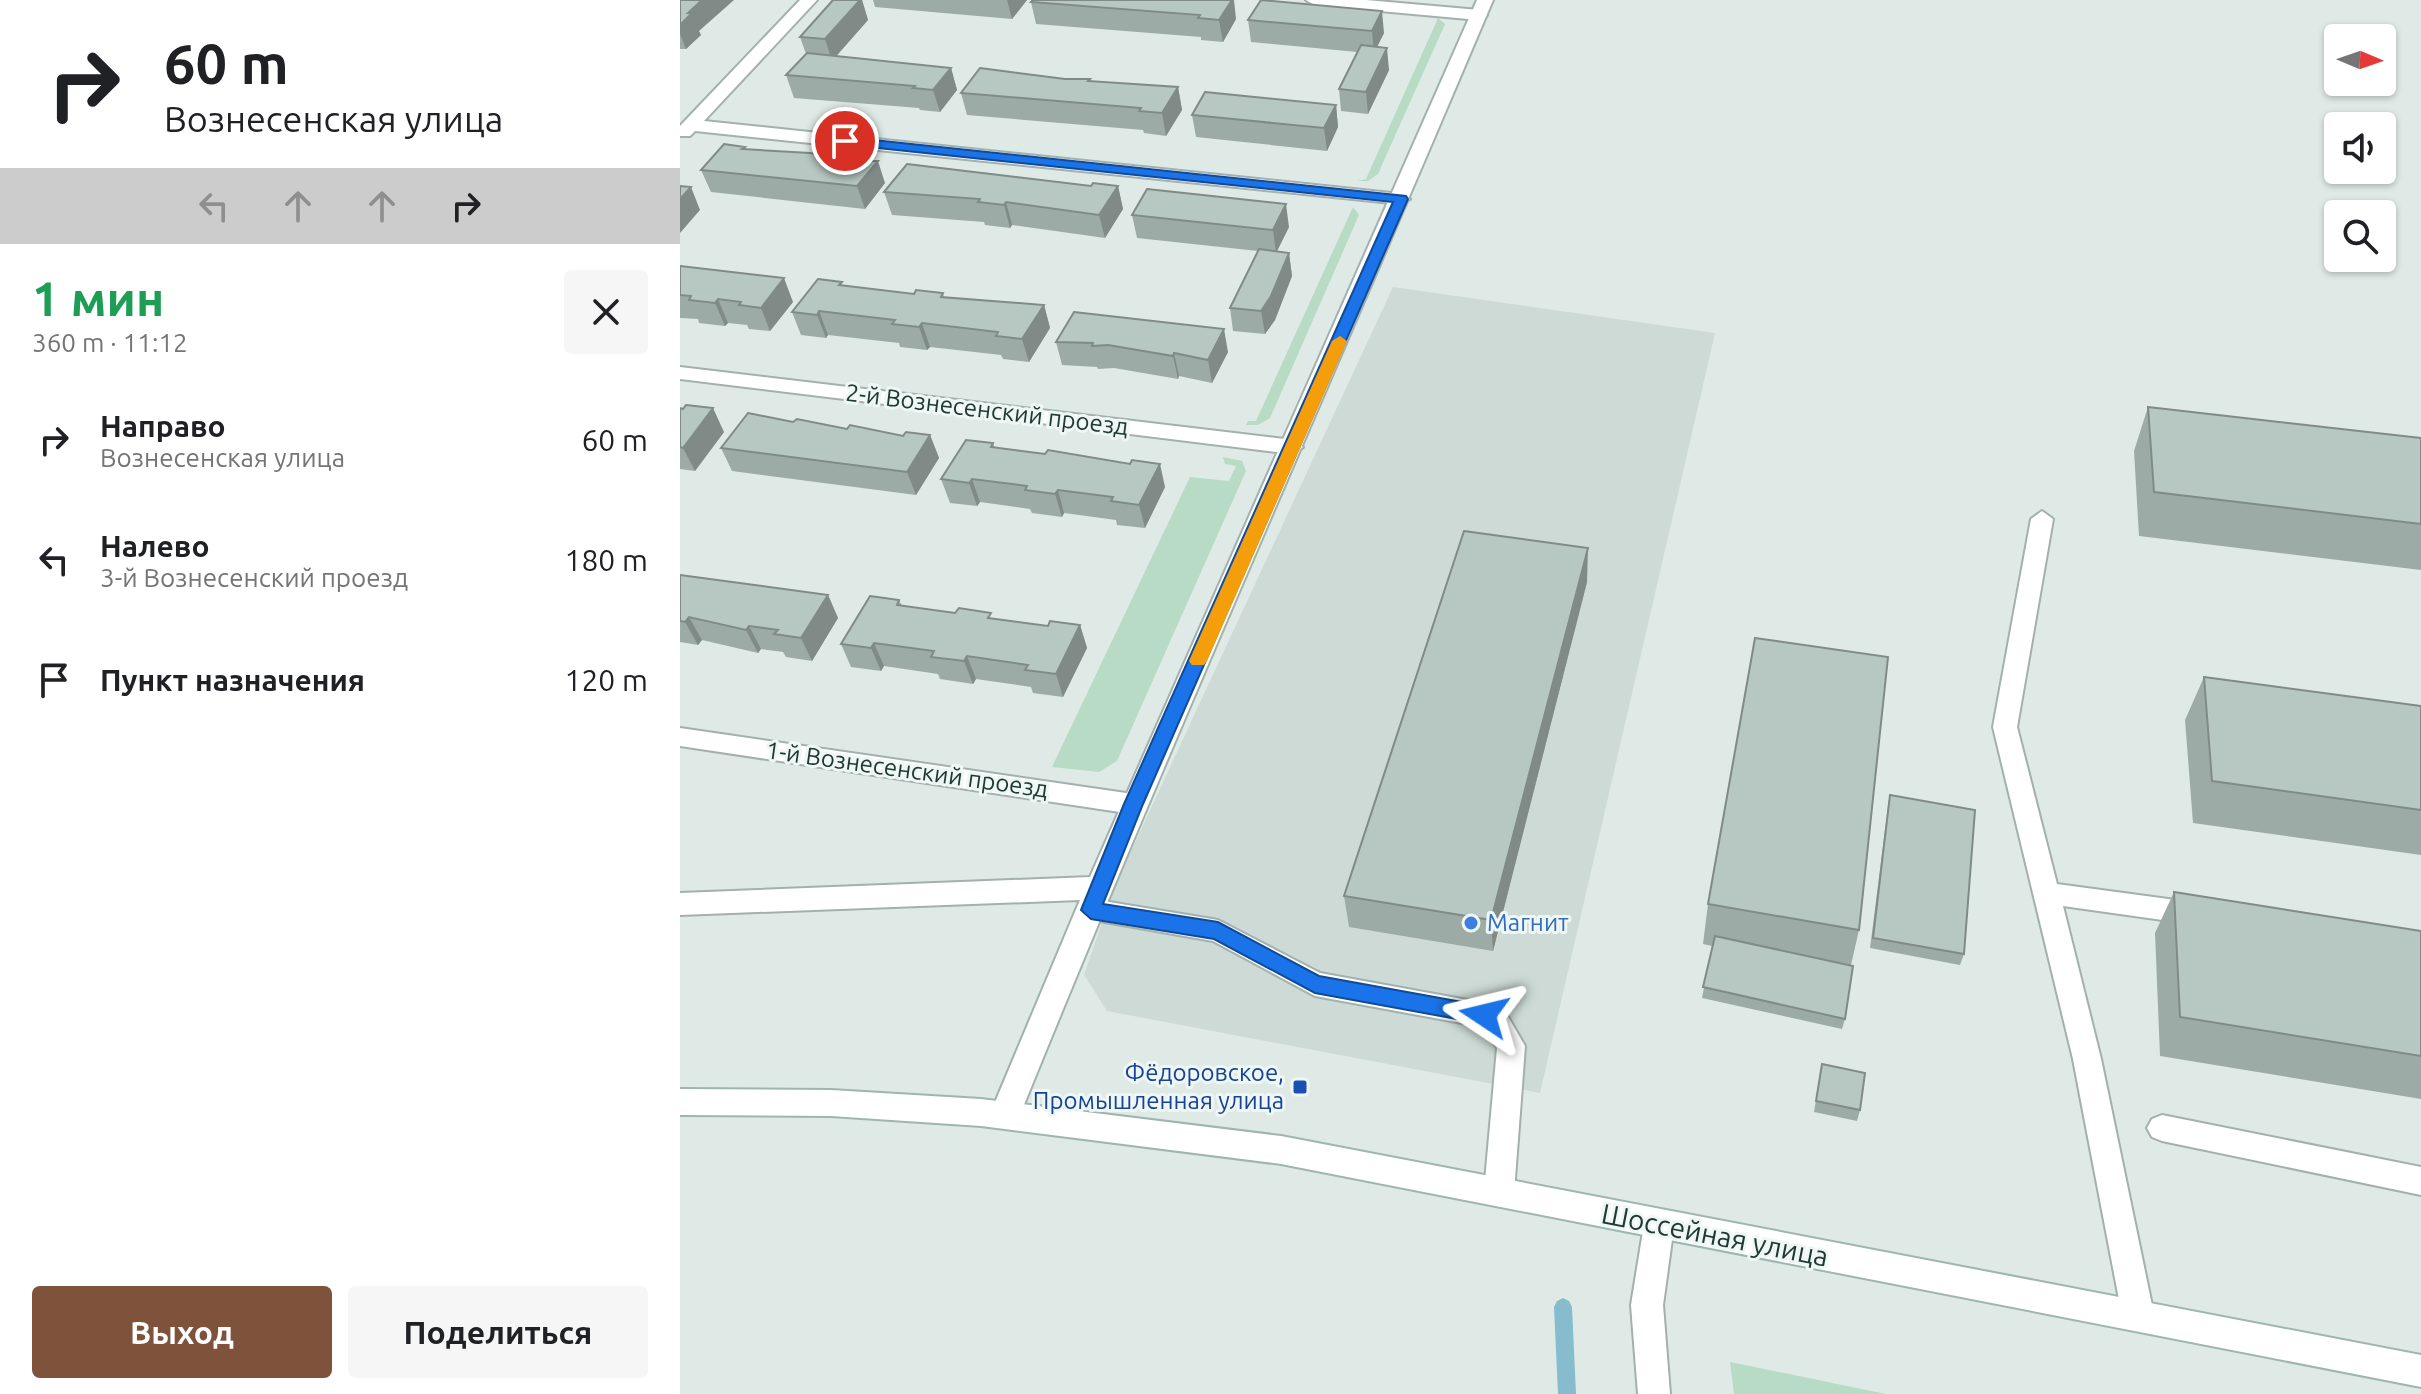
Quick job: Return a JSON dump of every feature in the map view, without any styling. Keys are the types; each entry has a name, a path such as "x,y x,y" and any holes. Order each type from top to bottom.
{"street":[{"path":"685,131 809,0"},
{"path":"1006,1112 1133,804 1293,447 1482,8 1314,0"},
{"path":"685,131 1401,199"},
{"name":"2-й Вознесенский проезд","path":"680,373 1293,447"},
{"path":"2042,519 2005,727 2087,1059 2138,1315"},
{"name":"1-й Вознесенский проезд","path":"680,737 1133,804"},
{"path":"2045,893 2218,917"},
{"path":"680,904 1095,899 1218,931 1315,984 1484,1015 1497,1024 1511,1046 1499,1192"},
{"name":"Шоссейная улица","path":"680,1102 857,1105 1006,1112 1281,1150 2421,1371"},
{"path":"2162,1128 2421,1181"},
{"path":"1654,1394 1647,1305 1659,1225"}],"shaded area":[{"path":"1393,287 1715,333 1540,1093 1107,1011 1084,975 1113,890"}],"green space":[{"path":"1438,18 1445,24 1378,174 1368,181 1357,181 1366,179"},
{"path":"1353,207 1359,215 1270,418 1258,425 1246,425 1248,421 1256,421"},
{"path":"1223,457 1242,461 1246,471 1117,761 1099,772 1052,767 1190,477 1229,481 1236,466 1225,464"},
{"path":"1730,1362 1886,1394 1734,1394"}],"building":[{"path":"680,0 702,0 680,25"},
{"path":"833,0 860,0 825,39 800,37"},
{"path":"1232,0 1219,20 1198,18 1200,15 1031,2"},
{"path":"1261,0 1382,11 1372,31 1248,20"},
{"path":"1361,45 1387,48 1366,92 1339,89"},
{"path":"807,53 951,68 933,90 786,75"},
{"path":"980,68 1065,79 1178,87 1162,113 1139,111 1141,108 961,93"},
{"path":"1205,92 1336,105 1324,128 1192,115"},
{"path":"724,144 745,147 742,149 878,161 857,186 701,170"},
{"path":"907,164 1091,186 1093,183 1118,186 1099,215 1006,202 1004,205 978,202 980,199 884,192"},
{"path":"680,186 691,187 680,199"},
{"path":"1147,189 1286,204 1273,230 1132,215"},
{"path":"1259,249 1289,253 1271,296 1261,311 1230,308"},
{"path":"680,266 784,278 761,308 718,299 715,303 689,300 691,296 680,295"},
{"path":"818,279 842,282 839,285 914,294 916,290 943,293 941,297 1044,305 1022,339 996,336 998,332 922,323 919,327 892,324 895,320 819,311 817,315 792,312"},
{"path":"1074,312 1224,329 1208,360 1108,345 1092,346 1093,343 1056,342"},
{"path":"686,405 713,408 683,448 680,447 680,408"},
{"path":"2148,407 2421,438 2421,524 2154,492"},
{"path":"748,413 847,429 850,425 903,436 906,432 930,435 907,472 721,448"},
{"path":"966,440 993,443 991,447 1045,454 1048,450 1130,464 1132,460 1160,464 1139,505 1111,501 1113,497 1058,490 1055,494 1025,490 1027,486 972,479 969,483 941,479"},
{"path":"1464,531 1588,548 1491,920 1344,896"},
{"path":"680,575 828,595 801,638 774,634 778,630 749,626 746,630 689,617 685,622 680,621"},
{"path":"870,596 899,600 897,605 955,613 959,608 991,613 988,618 1048,626 1050,621 1080,625 1056,674 1025,670 1028,665 967,656 964,661 931,657 934,651 874,643 871,648 841,644"},
{"path":"1755,638 1888,657 1859,930 1708,904"},
{"path":"2204,677 2421,706 2421,810 2212,781"},
{"path":"1890,795 1975,810 1964,954 1873,938"},
{"path":"2174,892 2421,931 2421,1056 2180,1017"},
{"path":"1715,936 1853,966 1845,1019 1703,987"},
{"path":"1822,1064 1865,1073 1860,1110 1816,1101"}],"waterway":[{"path":"1563,1307 1567,1394"}],"slow traffic":[{"path":"1198,661 1340,341"}],"place":[{"name":"Магнит","path":"1471,923"},
{"name":"Фёдоровское, Промышленная улица","path":"1300,1087"}],"route":[{"path":"845,141 1401,199 1133,804 1091,910 1218,931 1315,984 1484,1015"}]}
